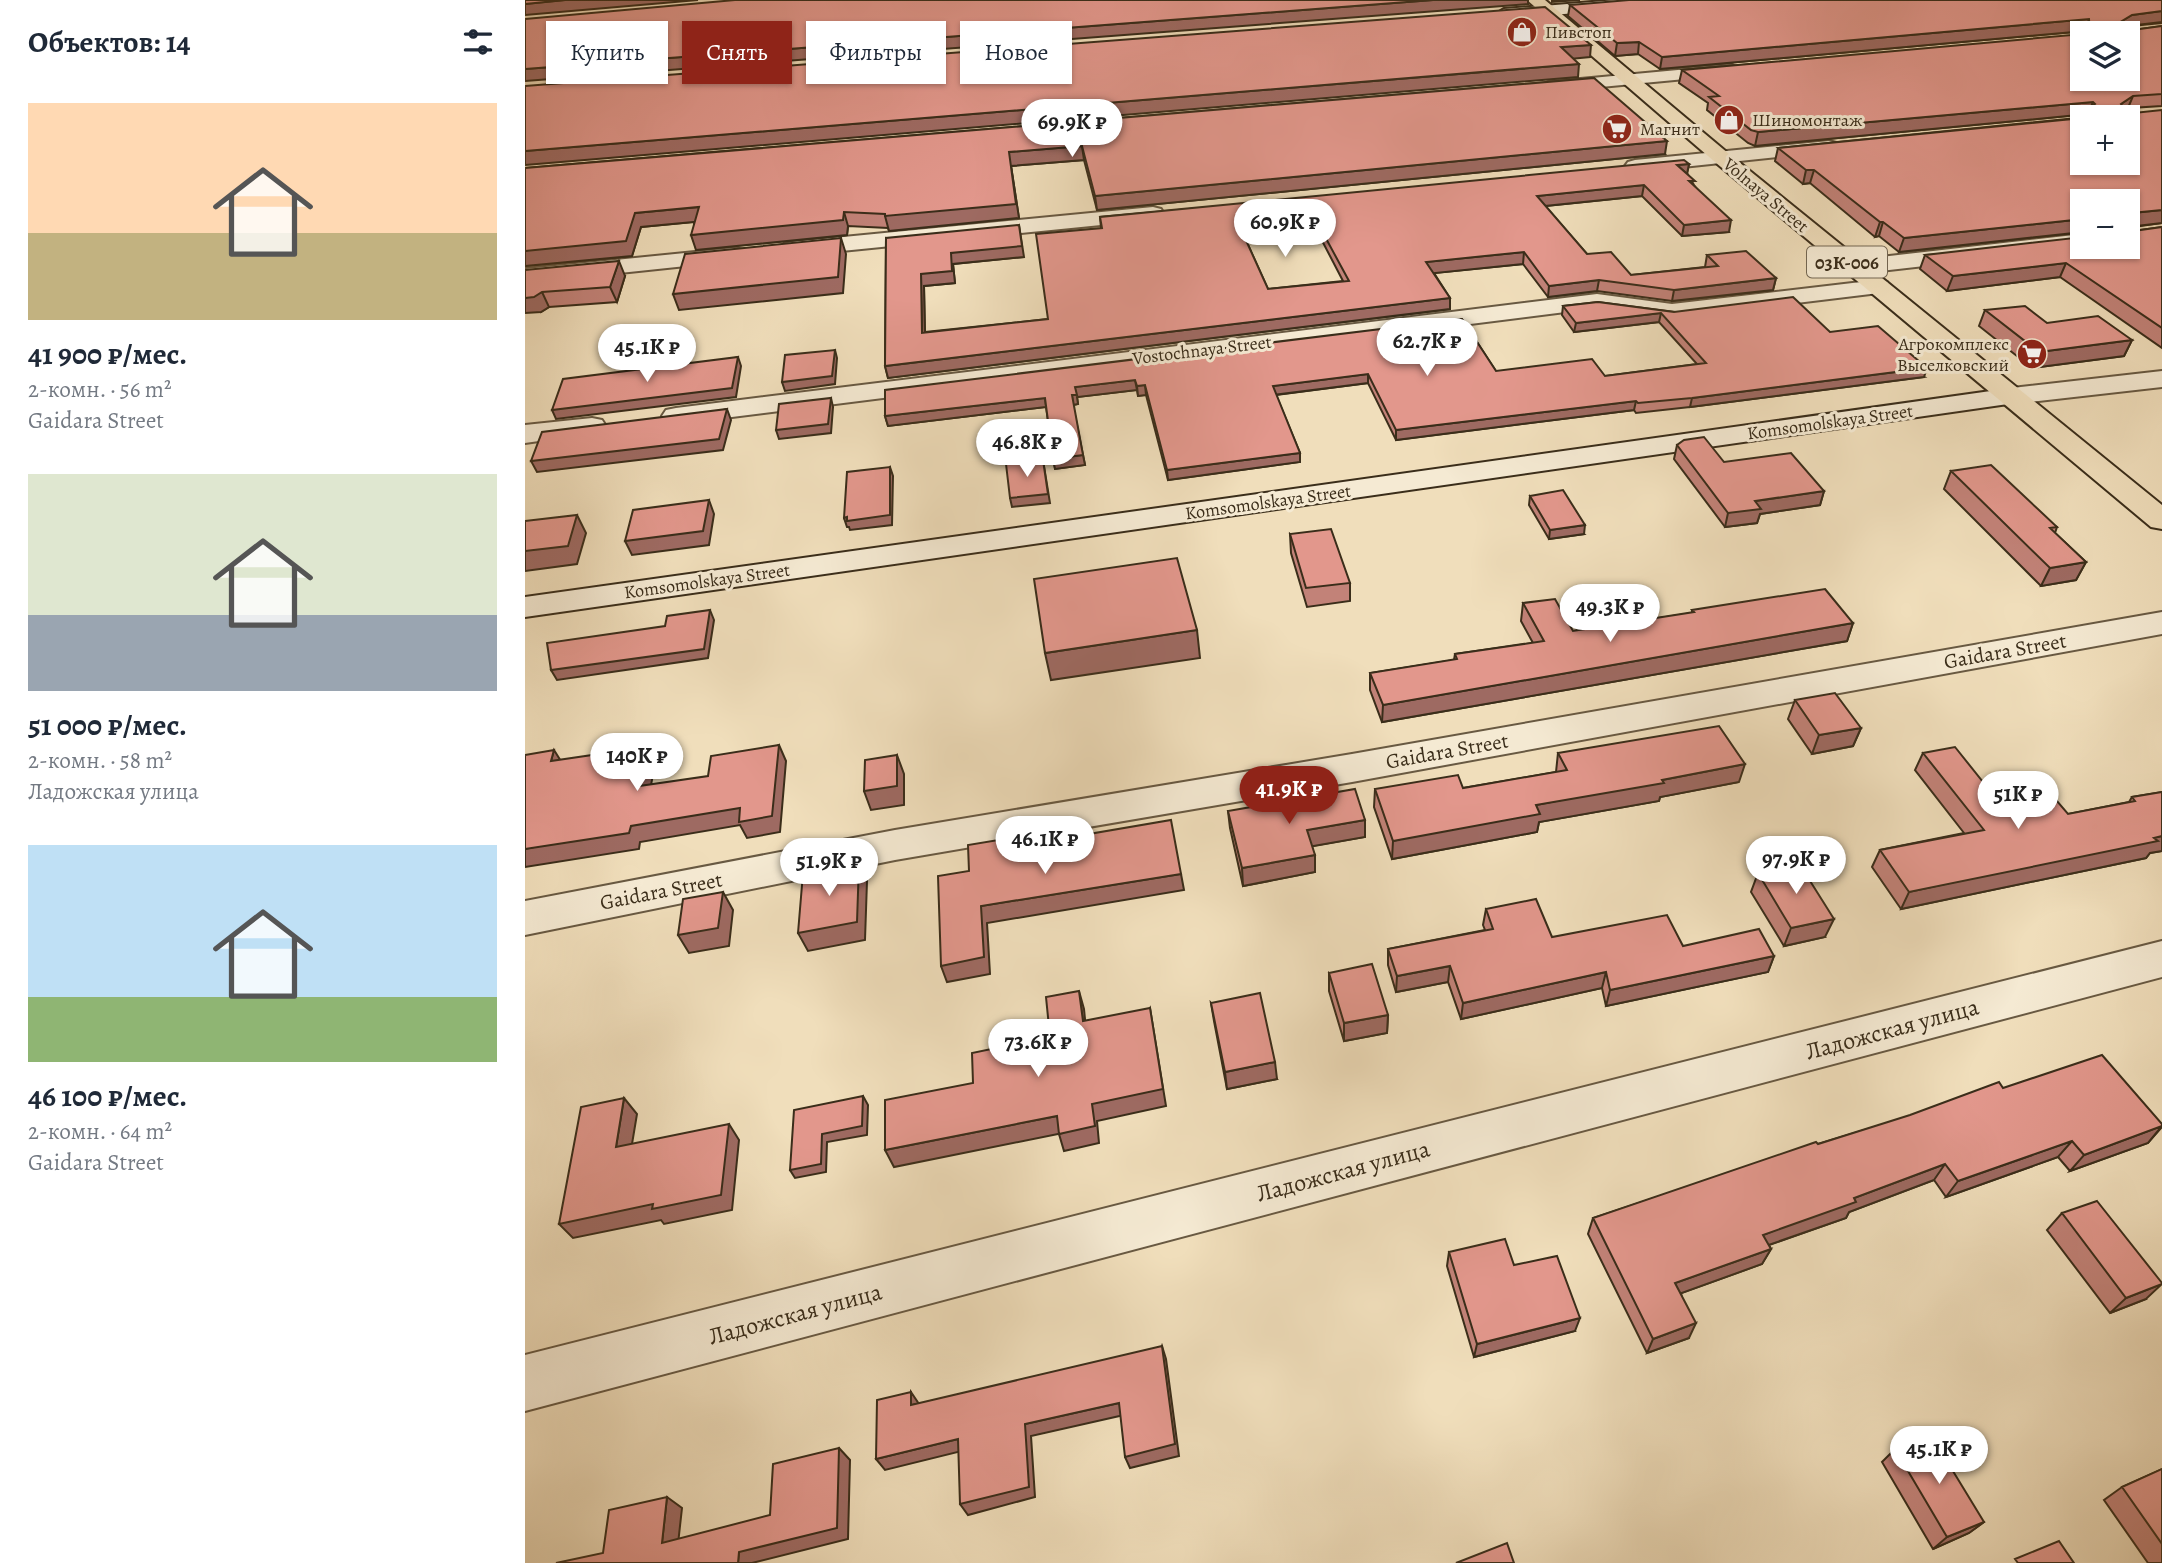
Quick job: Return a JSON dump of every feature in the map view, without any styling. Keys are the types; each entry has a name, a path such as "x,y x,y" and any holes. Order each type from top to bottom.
{"main road":[{"name":"Volnaya Street","path":"1541,5 1627,80 2162,520"}],"street":[{"path":"1489,15 1541,5 1675,0"},
{"path":"1531,88 1752,68"},
{"path":"1610,169 1846,145"},
{"path":"525,276 1179,211"},
{"path":"1854,267 2070,242"},
{"name":"Vostochnaya Street","path":"649,419 1597,301 1672,311 1878,287"},
{"name":"Komsomolskaya Street","path":"525,607 2012,396 2162,379"},
{"path":"525,434 621,422"},
{"name":"Gaidara Street","path":"525,918 895,845 1352,768 2162,623"},
{"name":"Ладожская улица","path":"525,1384 2162,959"}],"building":[{"path":"525,0 565,0 525,4"},
{"path":"735,0 1433,0 1072,27 1072,21 960,21 960,36 946,37 946,21 806,21 806,48 792,49 792,21 682,21 682,57 668,58 668,21 546,21 546,67 525,69 525,19"},
{"path":"1629,0 2162,0 2162,11 2132,15 2122,21 2089,19 1662,57 1639,42 1617,43 1570,5"},
{"path":"1545,7 1591,45 1561,47 1579,64 525,151 525,86 668,84 668,75 682,74 682,84 792,84 792,65 806,64 806,84 946,84 946,53 960,52 960,84 1072,84 1072,44"},
{"path":"2162,26 2162,94 2133,96 2122,105 2094,105 2093,102 1758,132 1751,130 1709,97 1719,96 1682,70 2070,35 2070,91 2140,91 2140,29"},
{"path":"1594,78 1667,141 1095,196 1082,146 1009,152 1016,204 885,216 844,212 843,220 691,235 699,207 635,213 626,241 525,251 525,168"},
{"path":"2162,110 2162,210 2140,212 2140,189 2070,189 2070,220 1904,238 1814,170 1806,170 1778,148 2070,119 2070,175 2140,175 2140,112"},
{"path":"1684,160 1689,164 1677,165 1695,181 1689,181 1731,220 1684,225 1644,185 1537,196 1587,254 1611,252 1631,275 1718,266 1707,255 1746,251 1776,278 1674,290 1599,280 1549,286 1524,252 1426,262 1450,298 885,366 886,238 1019,225 1022,246 951,253 952,271 921,274 922,333 1048,319 1036,234 1102,228 1100,217","holes":["1316,220 1349,281 1268,289 1240,227"]},
{"path":"2162,227 2162,328 2066,263 1953,276 1925,255 2070,238 2070,259 2140,259 2140,230"},
{"path":"841,238 838,277 673,294 685,254"},
{"path":"619,261 610,287 542,292 525,298 525,270"},
{"path":"1793,297 1830,332 1878,326 1927,368 1692,398 1638,403 1636,401 1396,430 1368,374 1273,386 1300,453 1167,470 1145,385 1137,386 1135,380 1075,387 1077,395 1072,395 1083,455 1053,459 1045,398 885,416 885,390 1462,319 1496,371 1592,359 1605,376 1706,363 1661,313 1576,323 1563,306 1598,302 1674,312"},
{"path":"2025,306 2047,323 2098,316 2132,340 2039,352 1985,310"},
{"path":"835,350 832,376 782,382 785,355"},
{"path":"738,357 732,388 552,410 563,379"},
{"path":"831,398 828,424 776,430 779,404"},
{"path":"727,409 719,439 531,461 542,432"},
{"path":"1704,437 1724,462 1791,453 1824,491 1755,501 1761,509 1728,513 1677,445 1684,440"},
{"path":"1043,460 1048,494 1010,498 1006,464"},
{"path":"1991,465 2057,527 2050,528 2086,562 2050,568 1951,471"},
{"path":"890,467 890,515 847,521 847,517 844,518 847,472"},
{"path":"1563,490 1585,525 1550,530 1530,496"},
{"path":"709,500 703,531 625,541 633,510"},
{"path":"577,515 568,546 525,551 525,521"},
{"path":"1331,529 1350,583 1306,588 1290,534"},
{"path":"1177,558 1197,630 1045,653 1034,579"},
{"path":"1825,589 1853,623 1383,705 1370,673 1457,659 1455,654 1544,641 1523,603 1555,599 1573,631"},
{"path":"710,610 704,649 551,670 547,643 665,626 667,616"},
{"path":"1835,693 1861,728 1819,735 1795,700"},
{"path":"1719,726 1745,764 1662,780 1664,783 1536,805 1540,814 1393,841 1375,789 1458,775 1463,788 1567,770 1558,753"},
{"path":"779,745 772,816 739,822 740,808 631,826 629,833 525,849 525,755 554,750 551,761 647,747 639,786 708,776 711,756"},
{"path":"1955,747 1995,797 2045,787 2068,814 2135,801 2132,797 2162,792 2162,836 2154,838 2158,841 1909,892 1880,850 1984,830 1923,753"},
{"path":"897,755 897,786 864,791 865,760"},
{"path":"1355,789 1365,820 1307,830 1315,855 1242,868 1228,811"},
{"path":"1171,820 1181,874 981,906 984,957 941,966 938,876 969,871 968,845 1041,833 1042,842"},
{"path":"859,863 857,922 798,933 803,873"},
{"path":"1800,865 1834,919 1791,928 1758,873"},
{"path":"723,892 718,928 678,935 683,899"},
{"path":"1536,899 1552,937 1667,915 1683,946 1759,929 1774,956 1610,990 1606,972 1463,1003 1450,966 1397,976 1388,949 1493,929 1486,909"},
{"path":"1372,964 1388,1015 1344,1023 1329,973"},
{"path":"1079,991 1083,1021 1150,1008 1163,1089 1092,1104 1095,1126 1059,1134 1057,1116 885,1150 885,1100 973,1083 972,1053 1050,1037 1046,997"},
{"path":"1260,993 1275,1062 1225,1072 1211,1003"},
{"path":"2102,1055 2162,1126 2084,1155 2072,1141 1958,1181 1945,1164 1854,1198 1856,1202 1763,1235 1771,1249 1675,1283 1696,1323 1653,1339 1593,1218 1816,1142 1818,1144 1910,1115 1999,1082 2003,1088"},
{"path":"863,1096 862,1126 822,1134 821,1164 790,1170 794,1110"},
{"path":"624,1098 616,1147 729,1124 721,1195 652,1209 653,1204 559,1224 581,1107"},
{"path":"2097,1201 2162,1284 2126,1298 2062,1213"},
{"path":"1505,1239 1514,1265 1557,1256 1580,1318 1477,1344 1449,1252"},
{"path":"1162,1346 1175,1444 1125,1457 1119,1403 1025,1424 1029,1487 960,1504 958,1439 876,1459 877,1400 911,1392 911,1405"},
{"path":"1931,1435 1984,1522 1947,1537 1895,1449"},
{"path":"839,1448 837,1528 739,1552 738,1563 556,1563 603,1553 609,1510 667,1497 662,1543 770,1515 773,1464"},
{"path":"2162,1469 2162,1544 2122,1487"},
{"path":"2059,1541 2074,1563 2018,1563 2015,1559"},
{"path":"1507,1543 1514,1563 1456,1563"}],"place":[{"name":"Пивстоп","path":"1522,32"},
{"name":"Шиномонтаж","path":"1729,120"},
{"name":"Магнит","path":"1617,129"},
{"name":"Агрокомплекс Выселковский","path":"2032,354"}]}
